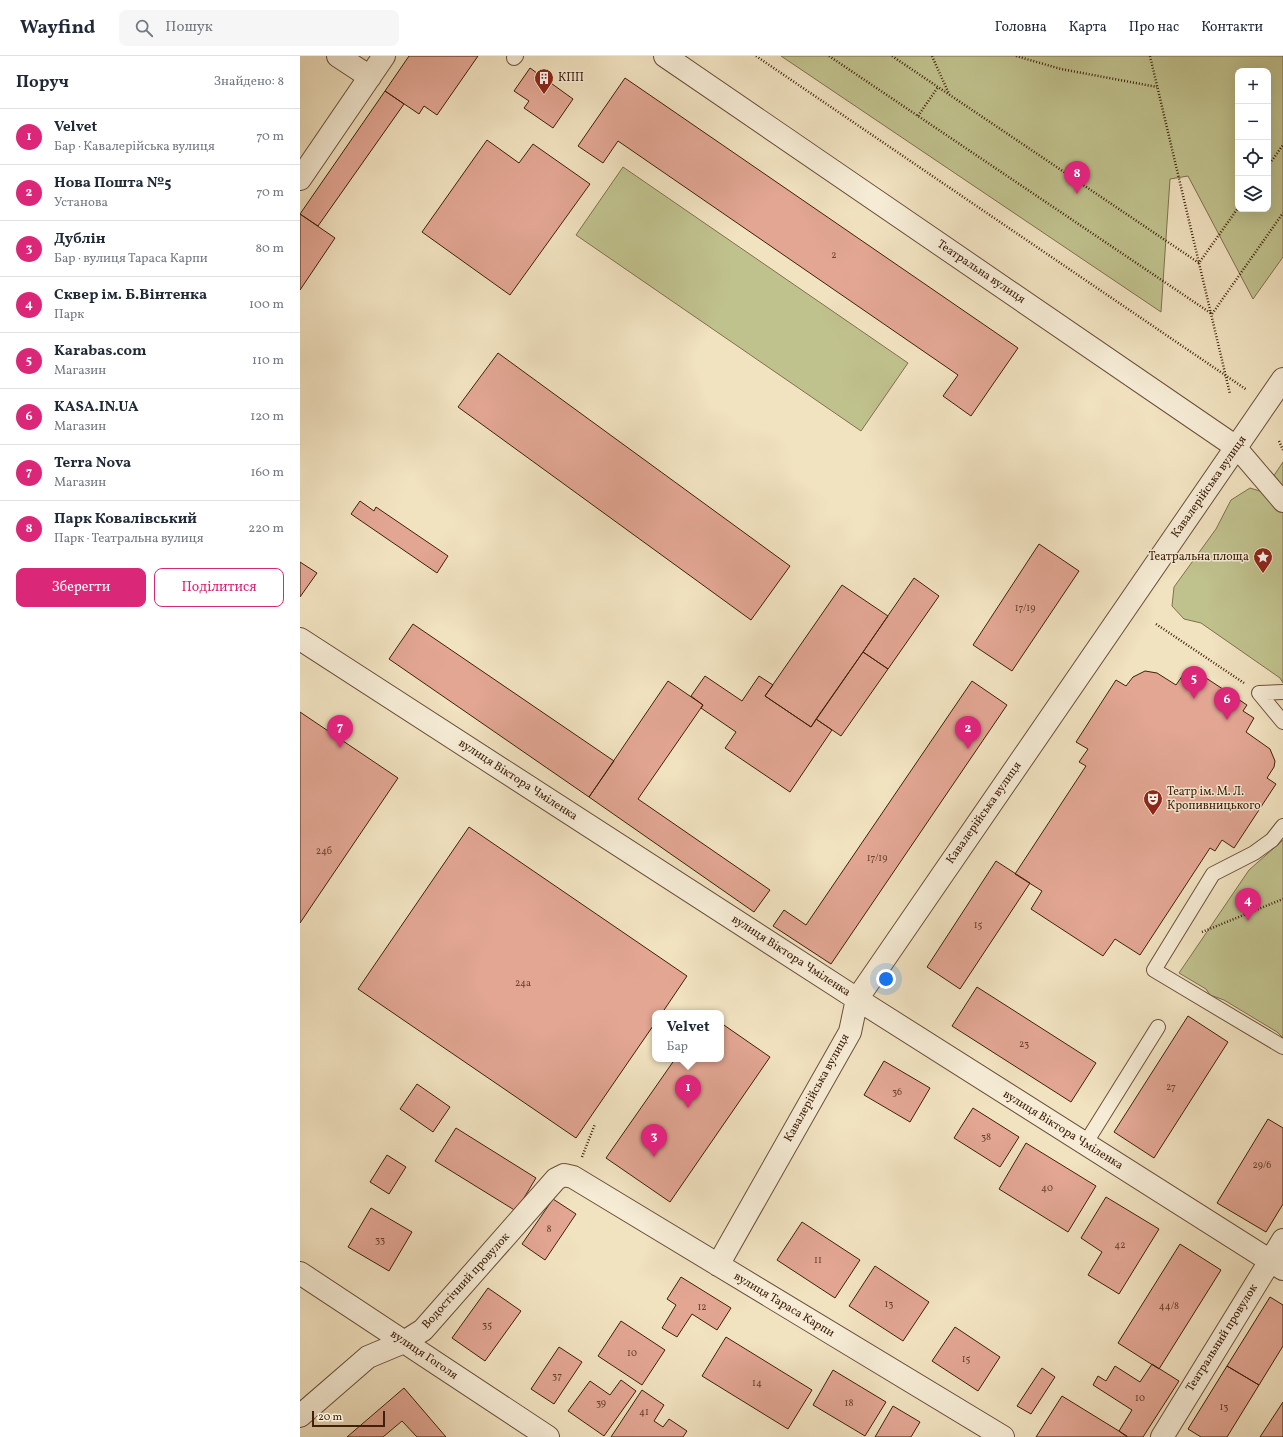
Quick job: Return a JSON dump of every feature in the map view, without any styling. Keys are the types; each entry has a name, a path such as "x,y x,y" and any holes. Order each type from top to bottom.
{"street":[{"path":"338,56 370,77"},
{"path":"300,179 384,56"},
{"name":"Театральна вулиця","path":"665,56 1236,447 1283,502"},
{"name":"Кавалерійська вулиця","path":"718,1265 850,1032 857,999 1283,379"},
{"name":"вулиця Віктора Чміленка","path":"300,639 857,999 1276,1265"},
{"name":"вулиця Тараса Карпи","path":"564,1175 574,1177 1003,1437"},
{"name":"Водостічний провулок","path":"300,1416 368,1357 404,1342 423,1330 556,1179 564,1175"},
{"name":"Театральний провулок","path":"1162,1437 1276,1265 1283,1240"},
{"name":"вулиця Гоголя","path":"300,1273 548,1437"}],"lane":[{"path":"1259,693 1283,692"},
{"path":"1259,693 1283,722"},
{"path":"1283,826 1272,840 1254,853 1213,874 1154,970 1283,1047"},
{"path":"1085,1144 1158,1027"}],"path":[{"path":"756,56 1248,390"},
{"path":"829,56 1212,314"},
{"path":"892,56 1199,263"},
{"path":"932,56 950,95"},
{"path":"1016,56 1069,70 1157,87"},
{"path":"1150,56 1230,394"},
{"path":"918,116 938,87"},
{"path":"1271,162 1283,145"},
{"path":"1199,263 1235,212"},
{"path":"1212,314 1283,213"},
{"path":"1279,441 1283,450"},
{"path":"1156,624 1259,693"},
{"path":"1169,945 1283,899"},
{"path":"582,1158 595,1124"}],"green space":[{"path":"781,56 1283,56 1283,257 1253,299 1188,176 1170,179 1161,312"},
{"path":"623,167 908,363 861,431 576,235"},
{"path":"1283,462 1283,683 1280,678 1201,623 1184,619 1172,606 1174,587 1216,529 1231,500 1250,488 1263,492"},
{"path":"1283,840 1283,1038 1277,1032 1224,1000 1210,995 1206,989 1179,973 1249,870"}],"building":[{"path":"409,56 478,56 437,115 424,106 419,114 385,91"},
{"name":"КПП","path":"530,68 573,99 553,128 524,108 529,101 514,91"},
{"path":"625,78 1018,348 971,416 943,396 958,375 618,141 603,163 578,146"},
{"path":"385,91 404,104 318,226 300,214"},
{"path":"487,140 519,163 533,144 590,184 510,295 422,232"},
{"path":"300,214 335,238 300,290"},
{"path":"498,353 790,566 751,620 458,407"},
{"path":"360,501 374,511 376,507 448,556 437,573 351,514"},
{"path":"1039,544 1079,571 1012,671 973,645"},
{"path":"300,562 317,573 300,597"},
{"path":"914,578 939,596 888,669 863,652"},
{"path":"842,585 888,616 811,727 765,696"},
{"path":"413,624 614,761 589,797 389,659"},
{"path":"863,652 888,669 841,736 816,719"},
{"name":"Театр ім. М. Л. Кропивницького","path":"1145,671 1157,673 1176,685 1185,672 1196,680 1200,674 1247,705 1243,711 1254,718 1246,732 1270,749 1275,761 1274,767 1267,778 1276,784 1234,848 1222,840 1215,851 1210,848 1140,955 1115,939 1103,956 1031,909 1042,891 1015,874 1086,766 1079,762 1088,749 1076,742 1116,680 1126,686 1133,677"},
{"path":"705,676 742,701 759,676 773,685 765,696 811,727 816,719 832,730 790,792 725,748 736,732 701,708 703,705 691,696"},
{"path":"668,681 703,705 638,799 770,890 754,912 589,797"},
{"path":"972,681 1007,705 831,964 773,926 784,910 806,925"},
{"path":"300,712 398,778 300,923"},
{"path":"469,827 687,976 664,1010 652,1010 652,1027 576,1138 358,989"},
{"path":"996,861 1030,883 960,989 927,967"},
{"path":"977,987 1096,1063 1071,1102 952,1026"},
{"path":"1188,1016 1228,1042 1154,1158 1114,1132"},
{"path":"724,1025 770,1057 670,1202 606,1158 673,1062 724,1062"},
{"path":"884,1061 930,1088 910,1122 864,1095"},
{"path":"417,1084 450,1107 433,1132 400,1109"},
{"path":"973,1108 1019,1137 1000,1167 954,1138"},
{"path":"1268,1119 1283,1128 1283,1204 1266,1232 1217,1203"},
{"path":"456,1128 536,1178 516,1211 435,1161"},
{"path":"1026,1143 1096,1186 1068,1232 999,1189"},
{"path":"387,1155 406,1167 389,1194 370,1182"},
{"path":"1106,1197 1159,1229 1119,1294 1088,1275 1102,1252 1081,1238"},
{"path":"553,1199 576,1214 545,1260 522,1244"},
{"path":"371,1208 412,1232 389,1271 348,1247"},
{"path":"802,1222 860,1260 835,1298 777,1260"},
{"path":"1180,1244 1221,1270 1159,1369 1118,1343"},
{"path":"875,1266 929,1302 903,1341 849,1306"},
{"path":"681,1277 731,1308 717,1330 692,1314 677,1337 662,1328 676,1305 667,1299"},
{"path":"488,1288 521,1311 485,1361 452,1338"},
{"path":"1270,1297 1283,1305 1283,1346 1259,1385 1227,1366"},
{"path":"621,1321 665,1350 642,1385 598,1356"},
{"path":"955,1327 1000,1357 978,1391 932,1361"},
{"path":"726,1337 812,1390 788,1429 702,1376"},
{"path":"559,1347 582,1362 554,1404 531,1389"},
{"path":"1152,1364 1179,1381 1143,1437 1127,1437 1119,1431 1132,1410 1093,1385 1098,1376 1106,1381 1115,1366 1140,1382"},
{"path":"1227,1366 1259,1385 1227,1437 1201,1437 1188,1429"},
{"path":"1042,1368 1055,1377 1031,1414 1017,1406"},
{"path":"833,1370 886,1402 865,1436 813,1405"},
{"path":"621,1380 636,1391 604,1436 568,1411 590,1381 610,1395"},
{"path":"404,1388 446,1437 417,1437 402,1421 383,1437 347,1437"},
{"path":"642,1390 664,1405 654,1421 663,1427 669,1419 687,1431 683,1437 611,1437"},
{"path":"1062,1396 1127,1436 1127,1437 1036,1437"},
{"path":"1283,1402 1283,1437 1260,1437"},
{"path":"893,1406 920,1422 911,1437 875,1437"}],"place":[{"name":"КПП","path":"544,95"},
{"name":"Парк Ковалівський","path":"1077,194"},
{"name":"Театральна площа","path":"1263,574"},
{"name":"Karabas.com","path":"1194,699"},
{"name":"KASA.IN.UA","path":"1227,720"},
{"name":"Terra Nova","path":"340,748"},
{"name":"Нова Пошта №5","path":"968,749"},
{"name":"Театр ім. М. Л. Кропивницького","path":"1153,816"},
{"name":"Сквер ім. Б.Вінтенка","path":"1248,921"},
{"name":"Velvet","path":"688,1108"},
{"name":"Дублін","path":"654,1157"}]}
